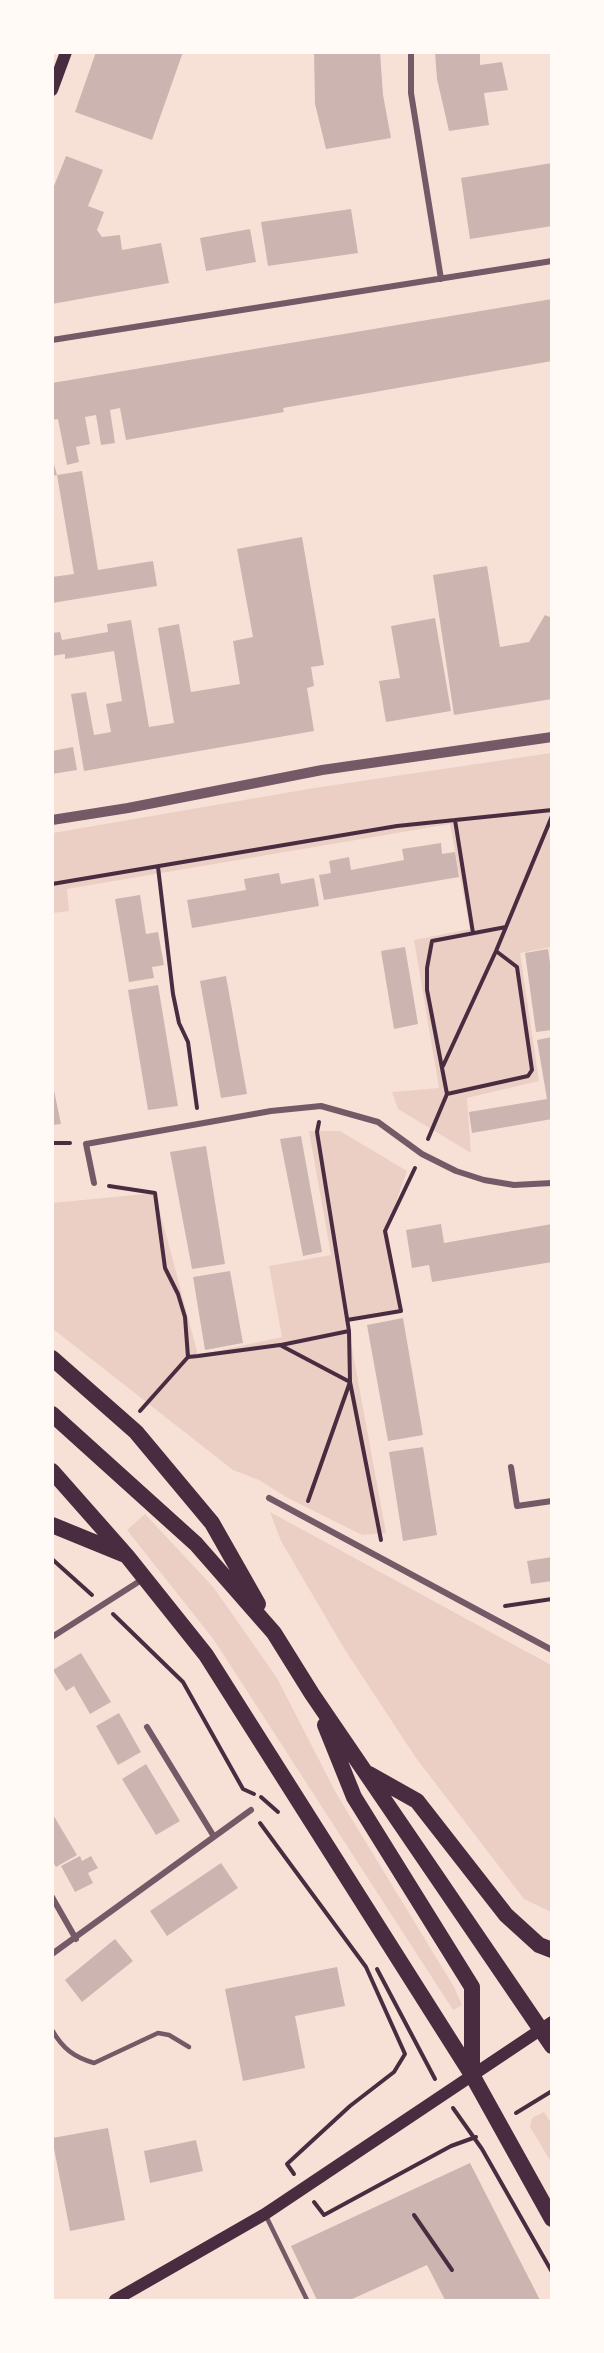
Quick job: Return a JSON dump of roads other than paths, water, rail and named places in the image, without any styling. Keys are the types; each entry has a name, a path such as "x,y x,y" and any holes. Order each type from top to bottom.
{"highway":[{"path":"52,1358 128,1425 212,1523 274,1633 312,1694 546,2025 552,2046"},
{"path":"52,1414 196,1544 274,1633"},
{"path":"52,1471 127,1556 206,1655 472,2075 552,2219"},
{"path":"52,1525 127,1556"},
{"path":"312,1694 354,1797 472,1987 472,2075"},
{"path":"366,1772 417,1801 506,1915 539,1945 552,1950"}],"main road":[{"path":"52,90 66,52"},
{"path":"115,2301 265,2214 546,2025"}],"street":[{"path":"411,52 411,93 441,279"},
{"path":"52,340 552,261"},
{"path":"52,820 128,808 322,770 552,737"},
{"path":"94,1183 86,1144 271,1111 321,1106 378,1122 422,1154 456,1171 484,1180 514,1185 552,1183"},
{"path":"511,1467 517,1506 552,1501"},
{"path":"269,1498 552,1650"},
{"path":"52,1637 99,1610 144,1579"},
{"path":"147,1727 213,1835"},
{"path":"52,1954 76,1939 213,1835 251,1810"},
{"path":"52,1897 76,1939"}],"lane":[{"path":"52,2030 60,2044 75,2057 94,2063 158,2033 169,2035 189,2047"},
{"path":"265,2214 307,2301"}]}
